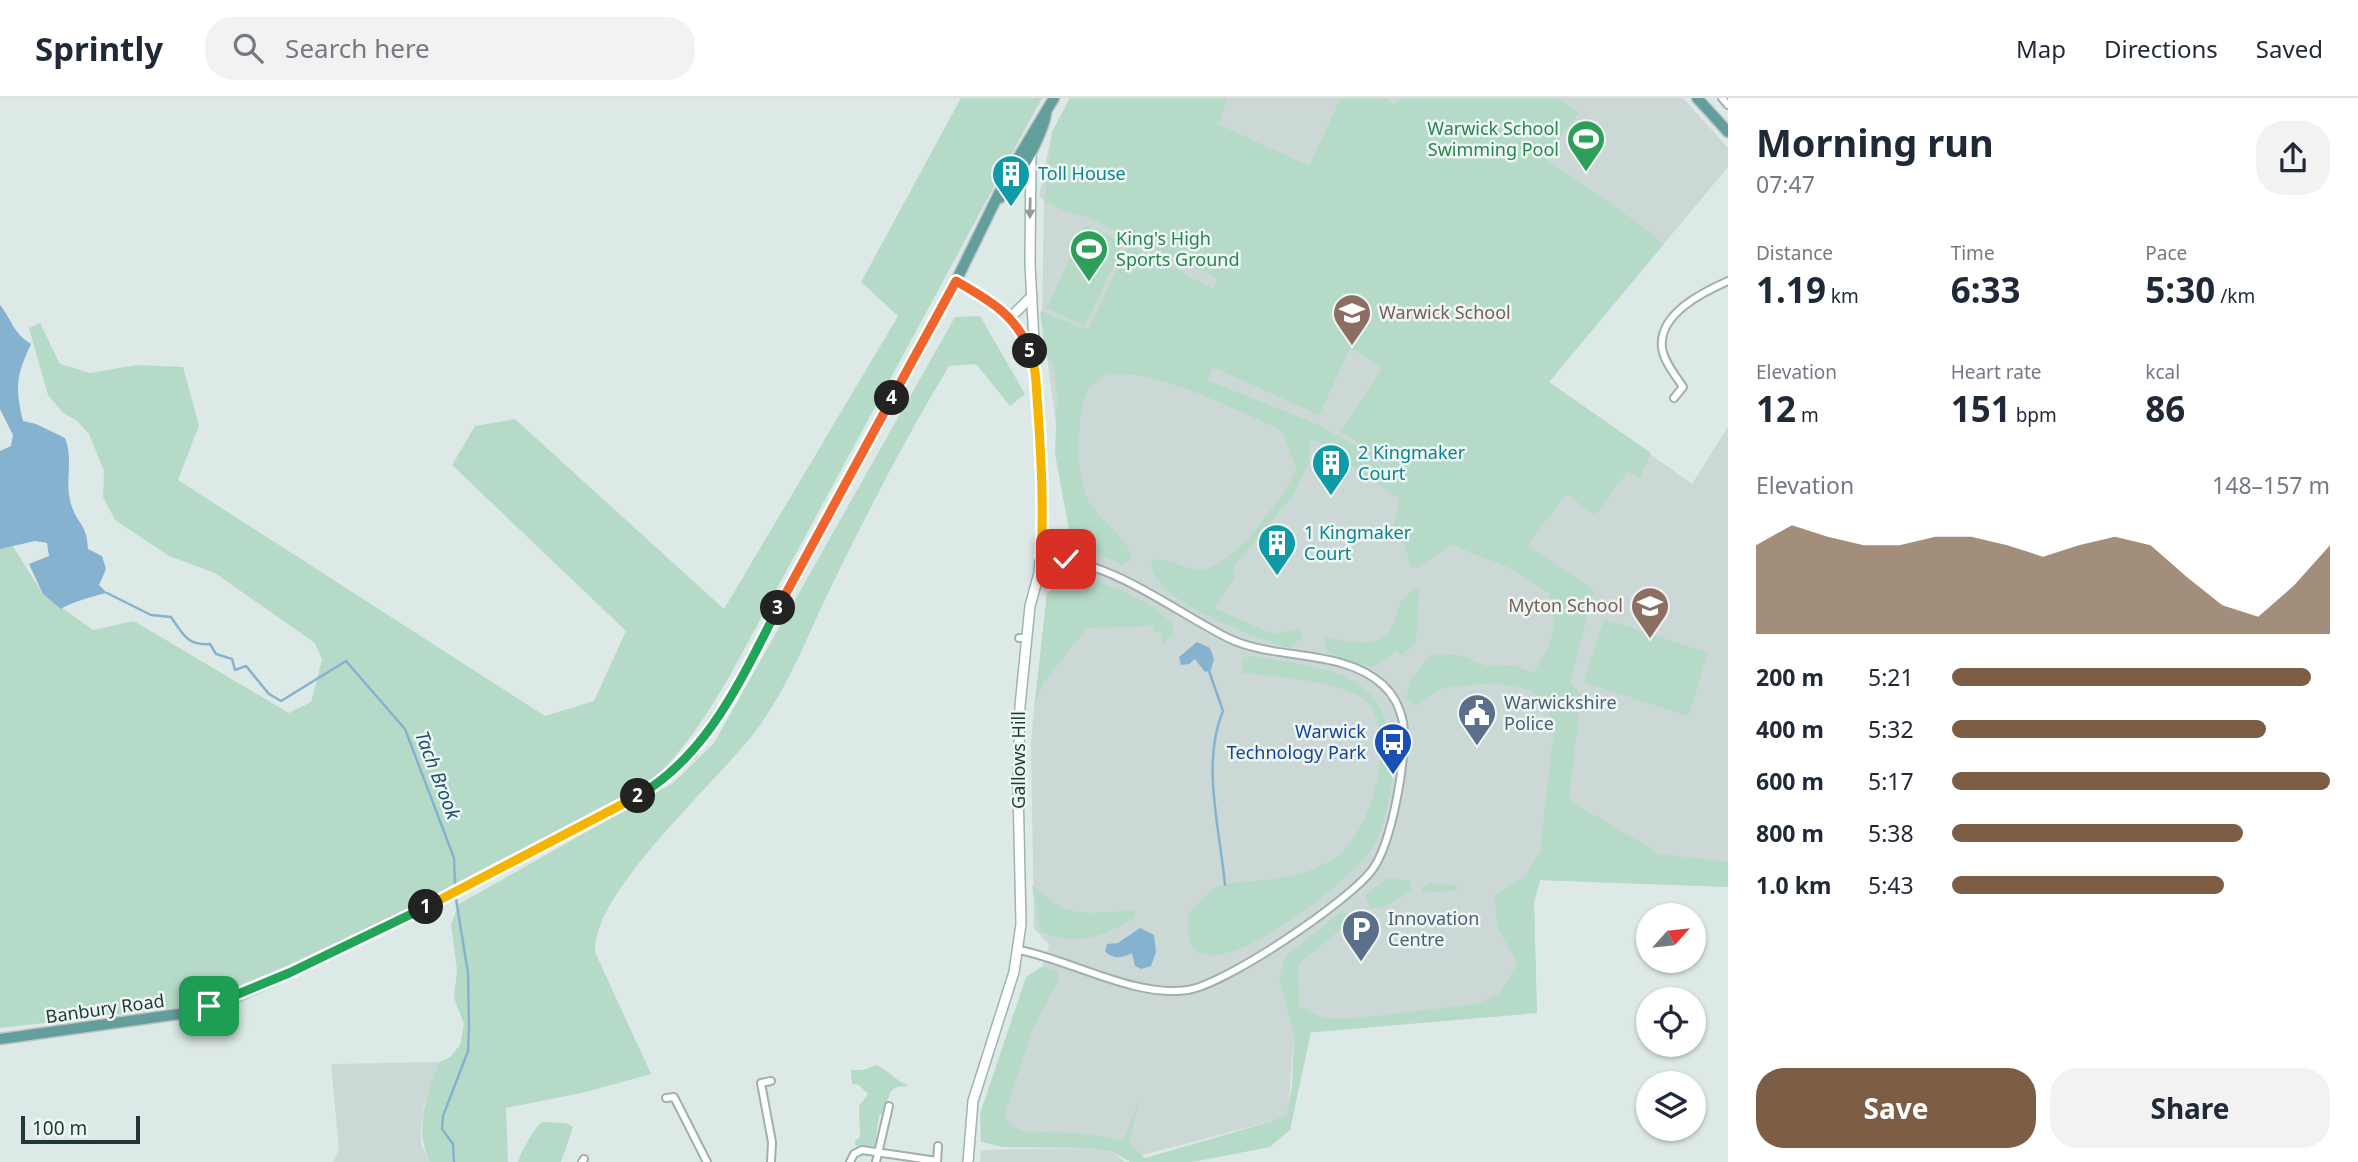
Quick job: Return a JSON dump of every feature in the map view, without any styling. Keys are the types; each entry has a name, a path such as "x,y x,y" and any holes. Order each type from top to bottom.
{"main road":[{"name":"Banbury Road","path":"0,1040 179,1014 236,997 517,860 626,803 670,774 697,747 722,712 956,281 1016,161 1054,98"},
{"path":"1698,98 1728,132"},
{"name":"Banbury Road","path":"998,200 1012,185 1042,128 1046,113"}],"street":[{"path":"1722,98 1728,105"},
{"name":"Gallows Hill","path":"966,1159 973,1101 1009,991 1019,950 1022,901 1018,786 1022,638 1041,557 1043,507 1030,264 1032,146"},
{"name":"Gallows Hill","path":"956,281 997,304 1011,317 1034,363"},
{"path":"1674,398 1684,387 1663,353 1664,335 1688,301 1728,281"},
{"path":"1011,317 1024,308 1032,296"},
{"path":"1019,950 1152,989 1198,988 1235,972 1348,893 1373,870 1389,834 1405,737 1401,712 1393,696 1378,681 1361,671 1252,647 1219,633 1131,582 1087,564 1041,557"},
{"path":"751,1086 771,1081"},
{"path":"761,1083 772,1142 771,1162"},
{"path":"666,1098 684,1093"},
{"path":"674,1097 707,1162"},
{"path":"877,1162 889,1106"},
{"path":"850,1162 858,1151 937,1161 938,1146"}],"shaded area":[{"path":"1070,98 1683,98 1728,148 1728,167 1549,382 1692,484 1728,427 1728,887 1540,880 1534,902 1537,1013 1294,1034 1288,1113 1280,1119 1139,1156 1093,1142 991,1133 1049,945 1034,928 1031,743 1034,709 1044,682 1067,653 1065,593 1081,547 1070,529 1042,320 1044,201 1039,196 1052,132"},
{"path":"439,1062 424,1105 421,1127 421,1145 430,1162 333,1162 339,1149 331,1064"},
{"path":"1092,1148 1113,1152 1125,1162 980,1162 981,1150"}],"green space":[{"path":"961,98 1042,98 728,679 693,733 663,770 651,781 465,880 233,993 183,1007 0,1028 0,526 43,594 93,630 134,621 289,713 311,702 322,660 315,643 215,573 169,556 115,520 103,497 104,471 89,434 77,421 62,412 48,395 29,328 40,323 60,364 90,373 137,365 183,367 199,425 178,480 545,716 594,701 626,631 452,465 475,426 515,419 724,609 898,316 861,282"},
{"name":"Warwick School","path":"1070,98 1228,98 1218,124 1309,166 1341,98 1386,98 1393,106 1403,98 1557,98 1579,113 1545,159 1644,227 1663,245 1549,382 1651,453 1640,478 1628,471 1595,515 1566,494 1527,546 1594,590 1570,682 1581,695 1569,800 1660,854 1728,862 1728,887 1540,880 1534,902 1537,1013 1311,1032 1290,1130 1270,1147 1193,1162 1130,1162 1113,1152 1092,1148 1003,1147 981,1142 980,1114 1026,977 1041,967 1057,971 1059,980 1033,1028 1004,1116 1012,1126 1022,1131 1087,1134 1123,1141 1139,1100 1129,1144 1145,1158 1273,1121 1287,1114 1292,1085 1294,1034 1279,977 1286,955 1341,912 1348,913 1353,919 1298,964 1299,1006 1323,1018 1350,1019 1477,1004 1500,993 1518,962 1498,930 1494,895 1524,877 1540,851 1554,731 1546,704 1531,690 1494,683 1445,687 1415,706 1407,700 1409,681 1432,654 1459,655 1487,666 1512,665 1533,673 1550,643 1553,627 1551,606 1549,593 1510,568 1452,545 1417,568 1411,566 1404,544 1392,532 1400,499 1346,462 1346,451 1309,439 1309,463 1293,495 1233,568 1235,577 1214,608 1272,634 1300,628 1302,637 1289,648 1230,626 1184,603 1166,589 1155,575 1152,560 1164,560 1200,570 1227,558 1269,513 1297,469 1281,430 1195,392 1148,377 1127,374 1102,377 1087,393 1081,414 1079,456 1082,482 1088,500 1123,540 1132,559 1122,565 1071,541 1055,454 1057,396 1054,366 1045,353 1040,311 1088,330 1129,244 1213,289 1218,279 1090,218 1065,211 1044,201 1052,132","holes":["1350,348 1382,367 1341,432 1408,473 1312,422 1207,380 1213,367 1319,415"]},
{"path":"1085,225 1124,243 1085,326 1047,308"},
{"path":"980,316 1025,394 1010,406 976,364 949,366 872,506 788,679 769,712 740,750 635,868 614,898 600,927 595,952 651,1074 582,1093 506,1108 508,1162 430,1162 425,1149 422,1124 426,1099 439,1062 450,1057 460,1045 464,1024 454,998 457,970 451,924 459,904 673,783 714,743 955,317"},
{"path":"1081,577 1119,589 1154,608 1173,625 1173,633 1163,645 1160,632 1153,631 1153,626 1087,628 1044,682 1034,709 1047,593 1061,582"},
{"path":"1419,588 1416,643 1402,655 1396,651 1385,661 1366,666 1339,657 1324,647 1326,637 1356,642 1375,641 1386,635 1407,595"},
{"path":"1604,619 1708,653 1688,716 1584,682"},
{"path":"1252,656 1319,668 1352,680 1365,689 1379,705 1395,739 1391,781 1383,823 1372,848 1361,862 1317,901 1262,938 1236,950 1213,955 1197,951 1191,944 1187,916 1217,887 1299,874 1321,866 1340,854 1352,841 1371,803 1381,757 1376,716 1366,701 1356,694 1326,684 1242,673 1242,660"},
{"path":"1387,878 1410,881 1412,890 1381,908 1370,908 1365,895"},
{"path":"1431,883 1457,886 1457,890 1423,893 1422,888"},
{"path":"1032,885 1046,897 1069,910 1091,913 1135,911 1134,917 1112,930 1090,938 1067,939 1041,932"},
{"path":"876,1065 909,1086 891,1092 886,1107 879,1116 875,1146 856,1146 855,1141 860,1137 859,1106 868,1094 859,1085 852,1084 851,1070 864,1070"},
{"path":"542,1122 566,1123 573,1127 561,1162 518,1162 528,1140"}],"water":[{"path":"0,305 16,331 31,344 18,382 23,421 65,438 69,455 68,487 73,511 86,534 88,549 102,556 106,569 99,585 107,593 61,609 43,594 29,564 49,556 47,543 35,541 0,549 0,451 11,446 13,435 0,409"},
{"path":"1197,642 1210,648 1214,659 1211,670 1205,672 1195,659 1189,664 1181,665 1179,657"},
{"path":"1140,928 1154,935 1156,952 1151,966 1141,969 1135,966 1132,953 1118,957 1105,951 1107,944 1118,943"}],"waterway":[{"name":"Tach Brook","path":"107,593 151,615 171,617 186,638 196,643 210,644 216,654 232,659 235,670 246,666 269,694 281,701 346,661 405,729 454,858 455,884"},
{"path":"1209,671 1223,711 1213,752 1213,774 1225,885"},
{"name":"Tach Brook","path":"454,1162 453,1144 442,1129 443,1116 468,1051 469,1026 468,973 456,899"}],"place":[{"name":"Warwick School Swimming Pool","path":"1586,173"},
{"name":"Toll House","path":"1011,208"},
{"name":"King's High Sports Ground","path":"1089,283"},
{"name":"Warwick School","path":"1352,347"},
{"name":"2 Kingmaker Court","path":"1331,497"},
{"name":"1 Kingmaker Court","path":"1277,577"},
{"name":"Myton School","path":"1650,640"},
{"name":"Warwickshire Police","path":"1477,747"},
{"name":"Warwick Technology Park","path":"1393,776"},
{"name":"Innovation Centre","path":"1361,963"}],"route":[{"path":"209,1006 289,973 517,860 645,792 684,761 715,724 729,700 956,281 997,304 1011,317 1028,347 1034,363 1039,426 1043,507 1041,557 1066,559"}]}
